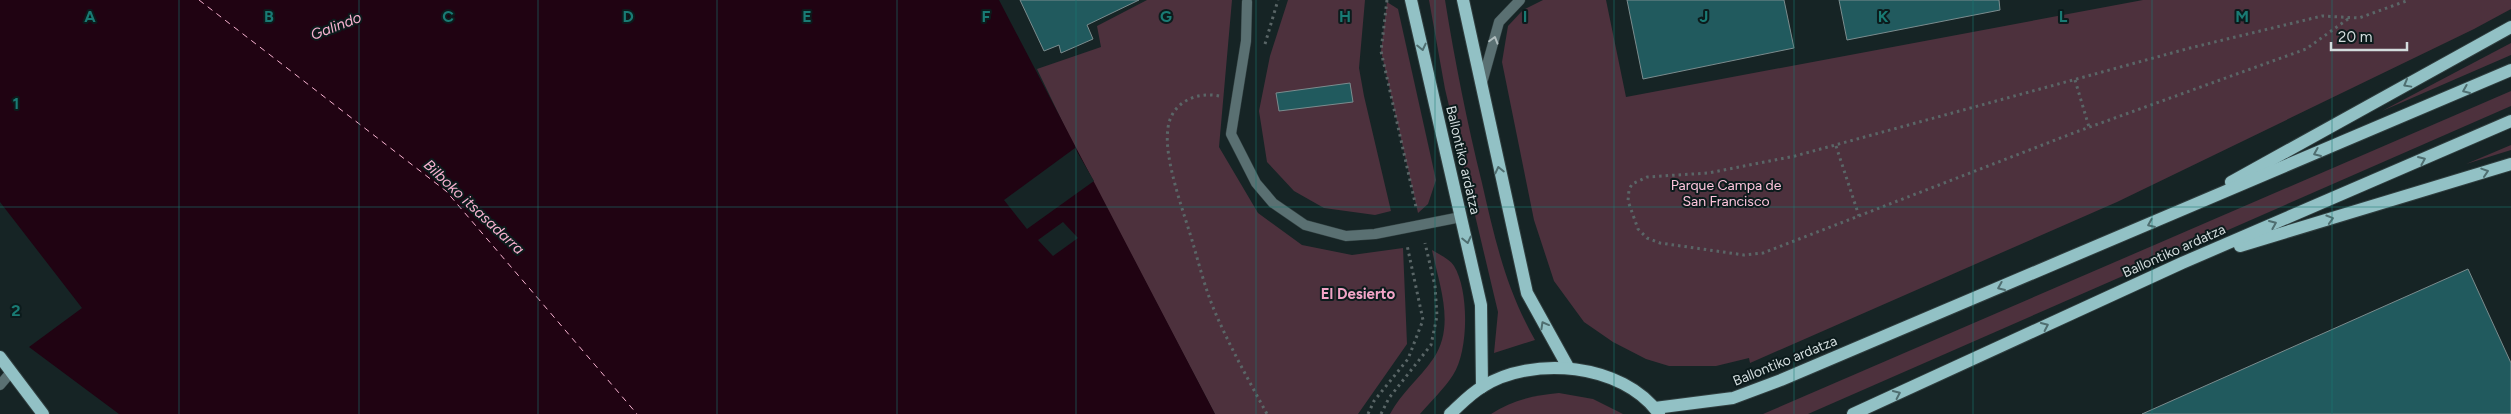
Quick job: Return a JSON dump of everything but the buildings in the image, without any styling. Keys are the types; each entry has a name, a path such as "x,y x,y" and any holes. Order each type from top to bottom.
{"main road":[{"name":"Ballontiko ardatza","path":"1411,0 1481,305 1482,386"},
{"path":"1463,0 1527,293 1568,367"},
{"name":"Ballontiko ardatza","path":"2169,216 2511,27"},
{"name":"Ballontiko ardatza","path":"1450,414 1482,386 1524,370 1568,367 1607,377 1629,388 1657,411 1733,398 1781,380 2511,70"},
{"name":"Ballontiko ardatza","path":"1853,414 2182,263 2511,121"},
{"path":"2182,263 2511,164"},
{"path":"0,357 43,414"}],"street":[{"path":"1481,86 1499,22 1520,0"},
{"path":"1247,2 1246,40 1235,99 1231,134 1256,183 1273,203 1305,225 1346,236 1404,229 1461,217"},
{"path":"0,385 12,372"}],"path":[{"path":"1263,52 1278,0"},
{"path":"2348,19 2306,49 2089,127 1754,255 1660,243 1647,238 1638,229 1632,217 1628,201 1629,190 1632,184 1647,177 1708,173 1836,146 1961,110 2322,16 2348,19 2359,18 2409,0"},
{"path":"2075,80 2089,127"},
{"path":"1235,99 1205,94 1194,96 1181,104 1172,114 1168,127 1167,146 1178,194 1214,311 1267,414"},
{"path":"1836,146 1859,216"},
{"path":"1368,414 1374,401 1408,359 1423,320 1404,229"}],"green space":[{"path":"1147,0 1232,0 1219,147 1258,213 1302,245 1352,255 1403,248 1407,344 1358,414 1215,414 1075,148 1037,69 1101,47 1097,26"},
{"path":"1288,0 1365,0 1359,68 1391,211 1375,215 1324,208 1294,191 1267,162 1259,111 1270,56"},
{"path":"1429,0 1445,0 1466,115 1502,264 1516,302 1535,340 1494,353 1498,312 1445,89"},
{"name":"Parque Campa de San Francisco","path":"1543,0 1606,0 1626,97 2143,0 2511,0 2511,9 2474,29 2117,202 1750,363 1749,358 1716,366 1669,366 1646,359 1613,342 1584,322 1554,281 1534,220 1502,62 1508,26 1523,10"},
{"path":"1387,2 1398,9 1436,180 1428,204 1418,213 1381,51"},
{"path":"2511,43 2511,55 2382,111"},
{"path":"2511,91 2511,106 1808,414 1763,414"},
{"path":"2511,145 2511,150 2466,164"},
{"path":"1432,250 1452,263 1459,277 1465,320 1462,351 1453,375 1420,414 1390,414 1433,359 1444,333 1444,305"},
{"path":"1559,393 1593,399 1623,414 1491,414 1507,405 1524,399"}],"water":[{"path":"0,0 999,0 1215,414 119,414 29,347 82,308 0,202"}],"pier":[{"path":"1075,148 1094,181 1027,229 1004,200"},
{"path":"1063,222 1078,238 1053,256 1038,240"}],"ferry route":[{"path":"199,0 446,191 637,414"}],"district":[{"name":"El Desierto","path":"1358,294"}],"water label":[{"name":"Galindo","path":"336,26"},
{"name":"Bilboko itsasadarra","path":"474,207"}]}
